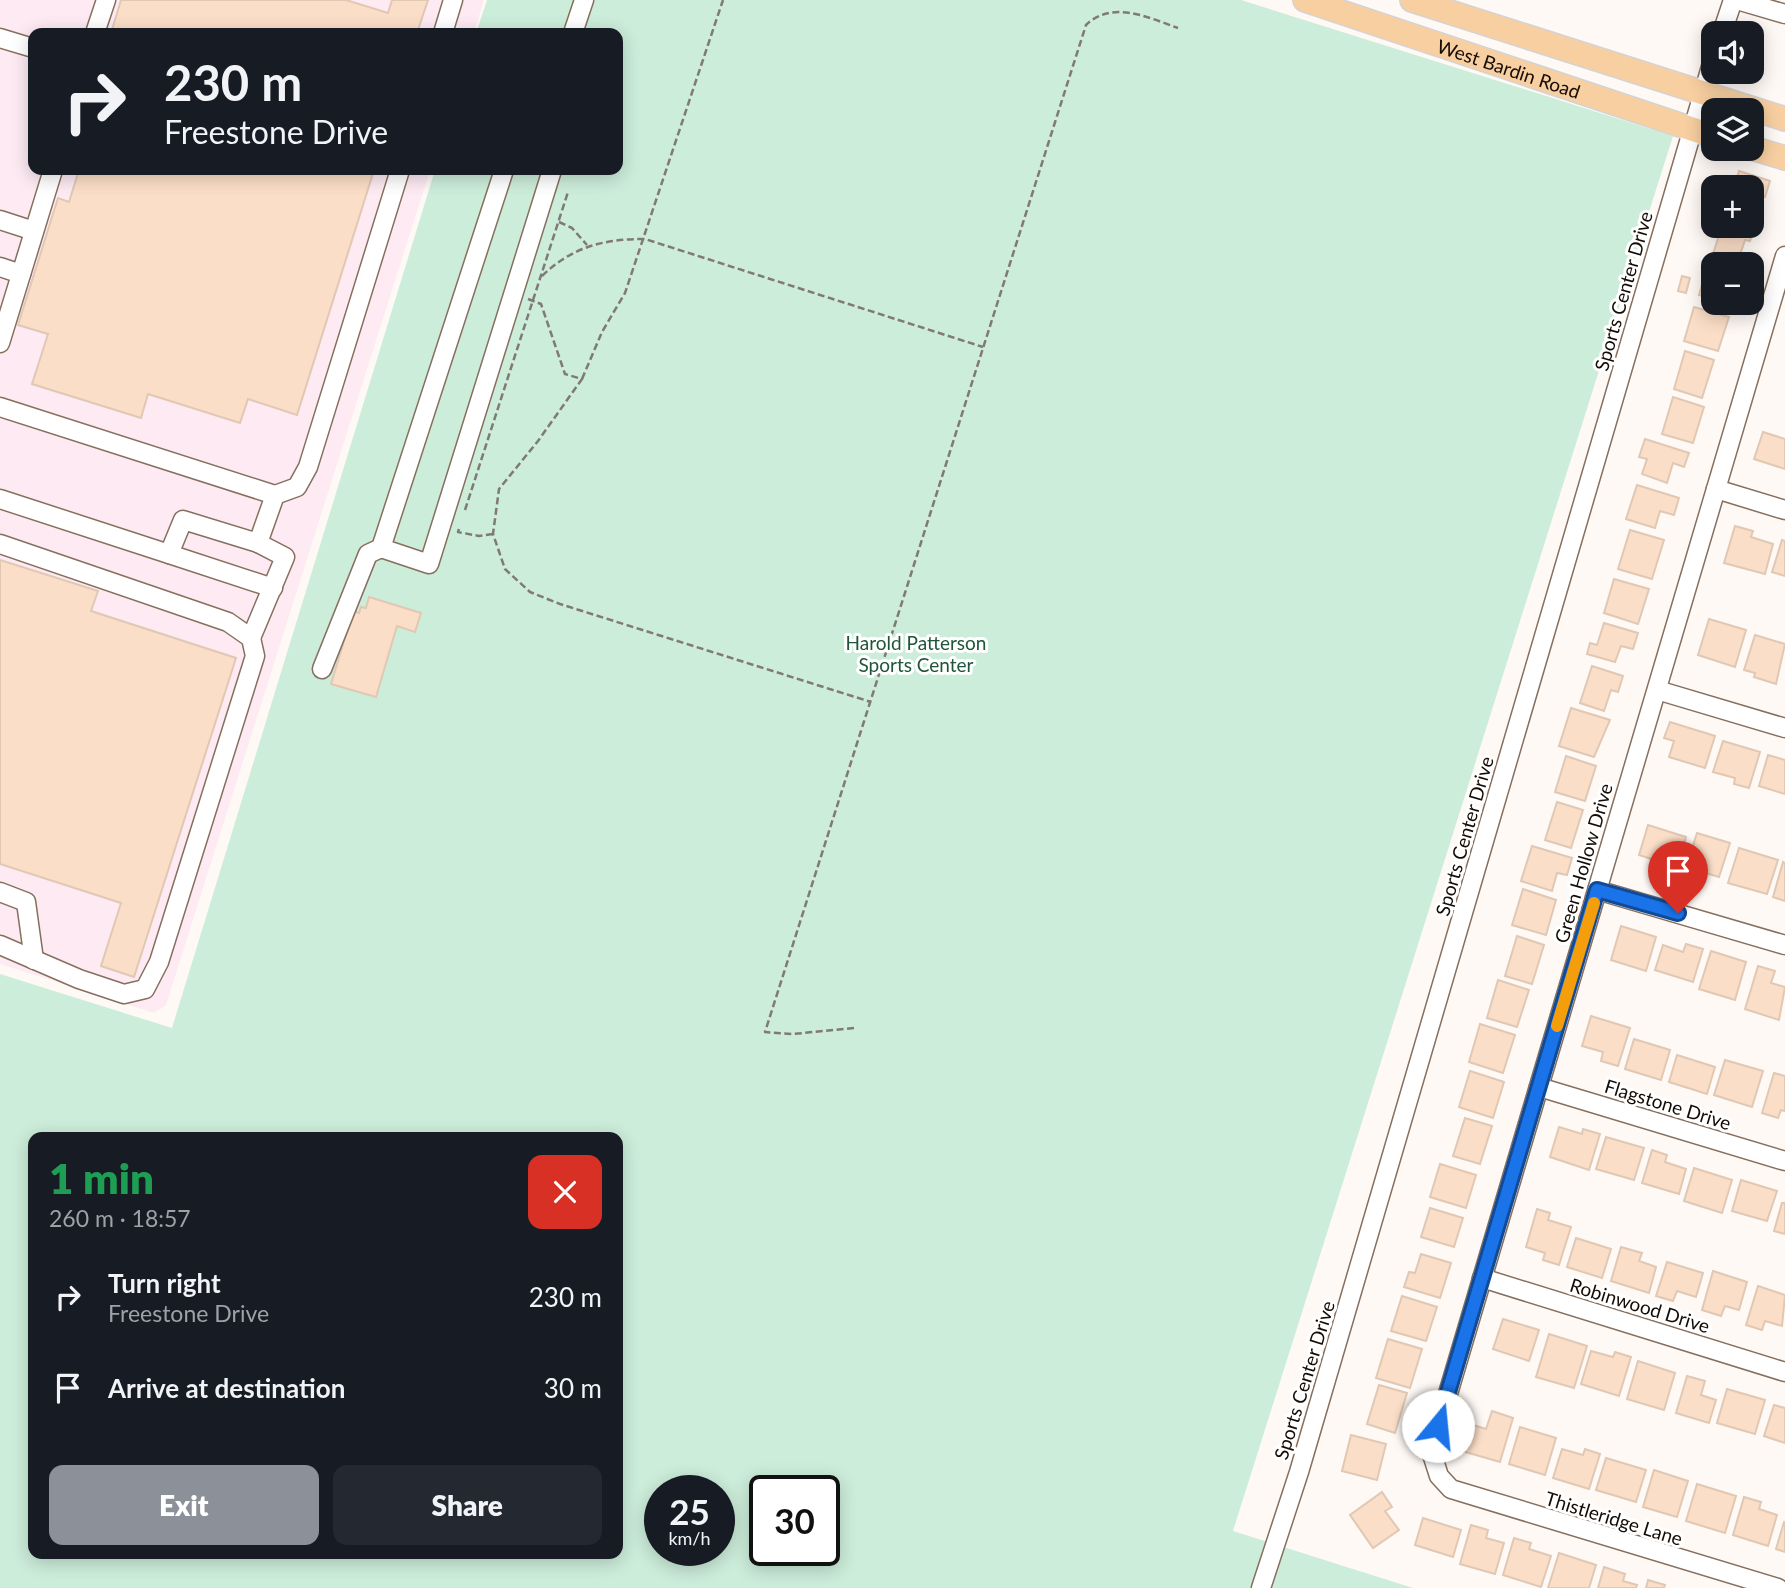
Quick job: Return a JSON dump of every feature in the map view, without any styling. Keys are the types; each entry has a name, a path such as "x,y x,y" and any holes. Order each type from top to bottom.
{"main road":[{"name":"West Bardin Road","path":"1305,0 1701,131"},
{"name":"West Bardin Road","path":"1412,0 1785,119"},
{"path":"1764,152 1785,158"}],"street":[{"path":"97,28 106,0"},
{"path":"445,28 453,0"},
{"path":"575,28 584,0"},
{"path":"1727,21 1735,0 1785,15"},
{"path":"0,38 28,46"},
{"name":"Sports Center Drive","path":"1703,98 1706,84"},
{"name":"Sports Center Drive","path":"1261,1588 1303,1458 1701,139"},
{"path":"0,343 3,319 21,274 51,175"},
{"path":"0,407 275,495 297,487 308,467 398,175"},
{"path":"381,548 502,175"},
{"path":"321,669 368,554 381,548 429,564 550,175"},
{"path":"0,220 34,231"},
{"name":"Green Hollow Drive","path":"1443,1480 1431,1451 1716,489 1780,294 1785,256"},
{"path":"0,267 21,274"},
{"path":"1716,489 1785,510"},
{"path":"258,543 275,495"},
{"path":"0,499 274,588"},
{"path":"0,945 124,994 145,989 159,962 255,656 251,638 285,557 258,543 183,520 169,554"},
{"path":"0,544 228,622 251,638"},
{"path":"1657,690 1785,728"},
{"path":"1597,890 1785,945"},
{"path":"0,892 26,902 34,960"},
{"name":"Flagstone Drive","path":"1539,1087 1785,1161"},
{"name":"Robinwood Drive","path":"1482,1279 1785,1372"},
{"name":"Thistleridge Lane","path":"1443,1480 1451,1489 1478,1499 1777,1588"}],"path":[{"path":"723,0 625,293 602,332 582,379 538,441 499,489 493,534 505,569 530,592 870,702"},
{"path":"854,1028 793,1034 765,1032 1086,24 1095,14 1114,8 1178,28"},
{"path":"493,534 458,532 568,192"},
{"path":"559,222 572,228 587,245"},
{"path":"542,276 554,265 587,245 645,239 983,347"},
{"path":"513,295 541,304 565,374 582,379"}],"shaded area":[{"path":"0,0 484,0 476,28 28,28 28,175 428,175 166,1005 154,1013 0,964"}],"green space":[{"name":"Harold Patterson Sports Center","path":"487,0 1241,0 1673,136 1233,1531 1413,1588 0,1588 0,974 172,1028 433,175 623,175 623,28 478,28"}],"building":[{"path":"121,0 346,0 388,13 392,0 428,0 419,28 113,28"},
{"path":"77,175 372,175 297,415 248,399 240,423 148,394 141,418 32,384 48,334 18,325 58,198 69,202"},
{"path":"1764,179 1770,181 1764,197"},
{"path":"1718,238 1751,238 1750,241 1745,240 1741,252 1714,252"},
{"path":"1682,276 1690,278 1686,293 1678,291"},
{"path":"1694,307 1701,309 1701,315 1729,317 1718,351 1684,341"},
{"path":"1685,351 1714,360 1702,398 1674,389"},
{"path":"1673,397 1704,407 1693,443 1662,434"},
{"path":"1763,432 1785,439 1785,469 1754,459"},
{"path":"1645,439 1689,453 1684,467 1673,463 1667,483 1642,474 1647,459 1639,457"},
{"path":"1637,485 1679,498 1674,515 1660,511 1655,528 1626,519"},
{"path":"1735,526 1753,531 1751,537 1773,544 1765,574 1724,563"},
{"path":"1630,530 1664,540 1652,579 1618,569"},
{"path":"1782,540 1785,541 1785,576 1772,572"},
{"path":"0,560 98,591 91,611 236,658 134,977 101,966 121,903 0,864"},
{"path":"1614,579 1649,589 1638,624 1604,613"},
{"path":"369,597 421,613 415,632 397,626 376,697 331,684 353,611 359,613 361,607 366,608"},
{"path":"1709,619 1746,630 1735,667 1698,655"},
{"path":"1604,623 1638,633 1633,649 1621,646 1615,662 1587,654 1590,643 1597,645"},
{"path":"1755,635 1785,644 1776,684 1754,677 1755,673 1744,670"},
{"path":"1592,666 1623,676 1618,692 1611,690 1604,711 1580,703"},
{"path":"1571,708 1610,720 1594,757 1559,746"},
{"path":"1670,722 1715,736 1705,768 1669,757 1674,741 1664,738"},
{"path":"1723,741 1760,752 1749,788 1734,784 1735,778 1713,772"},
{"path":"1768,755 1785,760 1785,794 1759,786"},
{"path":"1566,756 1596,766 1585,801 1555,792"},
{"path":"1557,802 1583,810 1571,848 1545,840"},
{"path":"1648,825 1686,837 1677,867 1639,855"},
{"path":"1697,833 1730,843 1719,877 1686,867"},
{"path":"1532,846 1572,858 1567,875 1557,873 1552,891 1521,881"},
{"path":"1739,848 1778,860 1767,894 1728,883"},
{"path":"1783,862 1785,863 1785,901 1773,897"},
{"path":"1523,889 1556,900 1546,935 1512,925"},
{"path":"1621,926 1656,937 1646,971 1611,960"},
{"path":"1517,936 1544,945 1532,984 1505,976"},
{"path":"1686,944 1703,949 1693,982 1655,970 1663,945 1683,952"},
{"path":"1711,951 1746,962 1735,1000 1699,989"},
{"path":"1758,966 1775,971 1771,983 1785,987 1779,1020 1745,1009"},
{"path":"1498,980 1529,990 1517,1027 1487,1018"},
{"path":"1591,1016 1630,1028 1618,1066 1601,1061 1603,1052 1582,1046"},
{"path":"1480,1024 1515,1035 1503,1073 1469,1062"},
{"path":"1634,1039 1670,1050 1661,1080 1625,1069"},
{"path":"1677,1055 1715,1067 1707,1094 1669,1082"},
{"path":"1725,1060 1763,1071 1752,1107 1714,1095"},
{"path":"1470,1071 1504,1082 1493,1118 1459,1107"},
{"path":"1774,1073 1785,1076 1785,1111 1781,1110 1778,1118 1762,1113"},
{"path":"1465,1118 1492,1126 1480,1164 1453,1156"},
{"path":"1559,1127 1582,1134 1583,1129 1600,1134 1589,1170 1550,1157"},
{"path":"1606,1137 1644,1148 1634,1180 1596,1169"},
{"path":"1652,1150 1667,1155 1665,1162 1686,1169 1679,1194 1642,1183"},
{"path":"1440,1164 1476,1175 1466,1208 1430,1197"},
{"path":"1694,1168 1732,1180 1722,1213 1684,1201"},
{"path":"1741,1180 1777,1191 1767,1221 1732,1211"},
{"path":"1782,1203 1785,1203 1785,1234 1774,1231"},
{"path":"1430,1208 1463,1218 1454,1247 1421,1237"},
{"path":"1537,1209 1550,1213 1548,1220 1571,1227 1559,1265 1543,1260 1545,1253 1526,1247"},
{"path":"1576,1238 1611,1249 1602,1278 1567,1267"},
{"path":"1621,1247 1642,1253 1639,1261 1656,1267 1649,1293 1611,1281"},
{"path":"1421,1254 1451,1263 1440,1298 1404,1287 1409,1272 1415,1273"},
{"path":"1667,1262 1703,1273 1696,1297 1677,1291 1673,1301 1656,1296"},
{"path":"1713,1271 1747,1282 1739,1310 1725,1306 1721,1316 1702,1310"},
{"path":"1758,1286 1785,1295 1782,1326 1765,1321 1762,1330 1746,1325"},
{"path":"1402,1296 1437,1307 1426,1341 1391,1331"},
{"path":"1503,1319 1539,1330 1529,1361 1493,1349"},
{"path":"1549,1334 1587,1346 1574,1388 1536,1377"},
{"path":"1388,1339 1422,1349 1410,1388 1376,1378"},
{"path":"1591,1351 1613,1357 1615,1352 1631,1357 1619,1396 1581,1384"},
{"path":"1638,1361 1675,1373 1664,1410 1627,1399"},
{"path":"1687,1376 1705,1381 1701,1395 1716,1400 1709,1423 1676,1413"},
{"path":"1379,1385 1407,1393 1395,1433 1367,1424"},
{"path":"1727,1389 1765,1400 1755,1434 1717,1423"},
{"path":"1774,1405 1785,1408 1785,1443 1764,1436"},
{"path":"1492,1411 1513,1418 1500,1462 1462,1451 1470,1424 1486,1429"},
{"path":"1520,1427 1556,1438 1545,1475 1509,1464"},
{"path":"1351,1435 1386,1444 1377,1480 1342,1471"},
{"path":"1562,1449 1583,1455 1585,1449 1600,1454 1589,1489 1553,1478"},
{"path":"1606,1458 1646,1470 1636,1502 1596,1490"},
{"path":"1654,1470 1688,1481 1677,1517 1643,1507"},
{"path":"1697,1484 1736,1496 1725,1533 1686,1521"},
{"path":"1382,1492 1392,1507 1385,1511 1399,1530 1373,1548 1350,1515"},
{"path":"1744,1497 1761,1502 1759,1509 1777,1515 1768,1546 1733,1535"},
{"path":"1423,1518 1461,1530 1453,1557 1415,1545"},
{"path":"1785,1522 1785,1552 1776,1549"},
{"path":"1471,1525 1488,1530 1486,1538 1504,1543 1495,1574 1460,1564"},
{"path":"1514,1538 1531,1543 1529,1549 1551,1556 1541,1587 1503,1575"},
{"path":"1559,1553 1596,1565 1589,1588 1548,1588"},
{"path":"1604,1567 1625,1574 1623,1581 1637,1585 1636,1588 1598,1588"},
{"path":"1648,1580 1665,1585 1664,1588 1646,1588"}],"slow traffic":[{"path":"1557,1026 1594,903"}],"route":[{"path":"1438,1426 1597,890 1678,913"}]}
